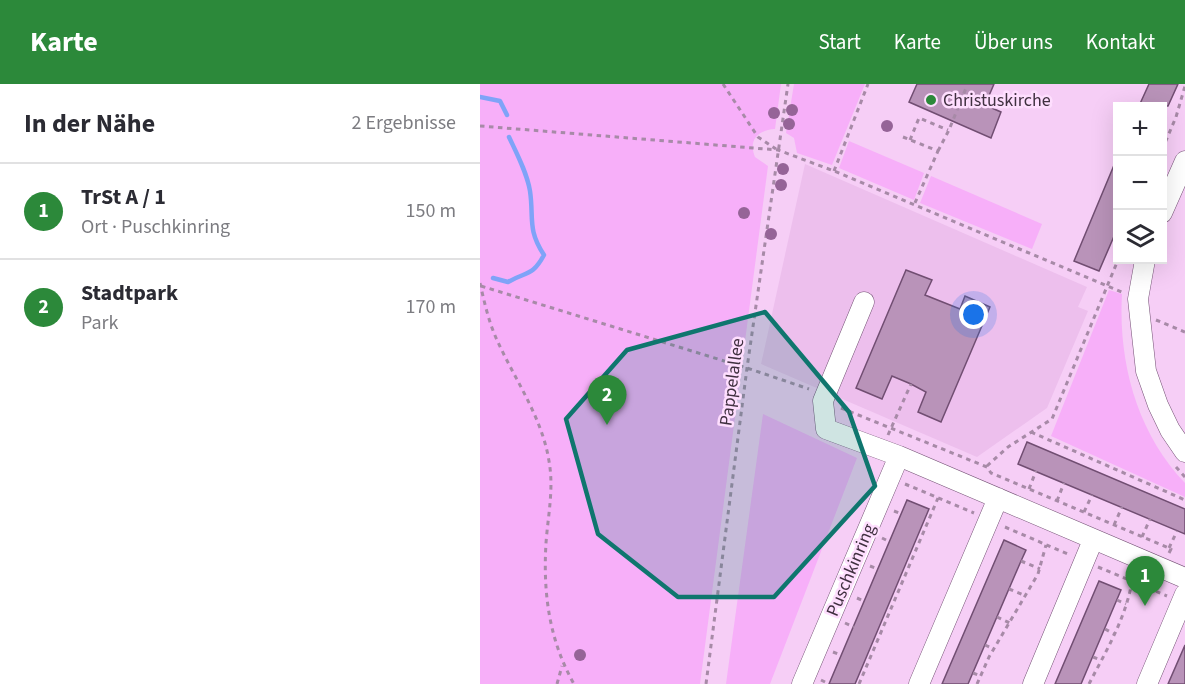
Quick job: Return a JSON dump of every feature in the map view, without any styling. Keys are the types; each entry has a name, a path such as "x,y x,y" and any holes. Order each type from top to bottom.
{"street":[{"path":"1163,210 1185,161"},
{"path":"1145,264 1138,299 1146,370 1161,414 1185,452"},
{"path":"864,302 824,398 826,429 890,453 1185,578"},
{"name":"Puschkinring","path":"811,682 890,478 890,453"},
{"path":"919,684 998,498"},
{"path":"1033,684 1093,540"},
{"path":"1147,684 1183,598"}],"path":[{"path":"723,84 758,137 778,150 834,171 1138,299"},
{"name":"Pappelallee","path":"706,684 747,368 788,84"},
{"path":"834,171 868,84"},
{"path":"1167,138 1185,87"},
{"path":"914,205 966,88"},
{"path":"910,140 919,118 949,130"},
{"path":"480,126 778,150"},
{"path":"903,137 938,151"},
{"path":"987,467 1008,447 1052,419 1116,264"},
{"path":"480,285 747,368 987,467 991,473 1169,549"},
{"path":"480,285 495,338 541,430 549,460 552,489 546,542 545,590 549,618 563,664 574,684"},
{"path":"1152,318 1185,332"},
{"path":"890,453 891,429 911,384"},
{"path":"1031,432 1185,500"},
{"path":"1029,489 1036,471"},
{"path":"890,478 1132,581 1183,598"},
{"path":"1056,501 1064,483"},
{"path":"1084,513 1092,495"},
{"path":"859,684 938,498"},
{"path":"1114,525 1122,507"},
{"path":"892,510 902,514"},
{"path":"1142,537 1150,519"},
{"path":"1166,560 1177,531"},
{"path":"880,537 890,542"},
{"path":"977,684 994,649 1040,569 1046,544"},
{"path":"1021,561 1040,569"},
{"path":"868,565 878,569"},
{"path":"1089,684 1114,634 1132,581"},
{"path":"1009,589 1026,596"},
{"path":"855,597 864,601"},
{"path":"1117,600 1126,604"},
{"path":"997,617 1010,623"},
{"path":"844,622 854,627"},
{"path":"1105,629 1114,634"},
{"path":"985,645 994,649"},
{"path":"831,651 841,655"},
{"path":"1093,657 1101,660"},
{"path":"557,684 563,664"},
{"path":"973,673 981,676"},
{"path":"811,682 829,684"}],"highlighted area":[{"path":"765,312 849,412 875,486 774,597 678,597 598,534 566,419 627,350"}],"shaded area":[{"path":"480,84 781,84 775,129 759,134 753,146 755,157 768,166 700,684 480,684"},
{"path":"794,84 865,84 832,165 797,153 794,138 786,133"},
{"path":"849,141 924,173 914,200 839,168"},
{"path":"805,164 1087,287 1078,307 1088,311 1047,408 977,457 761,364"},
{"path":"931,176 1042,224 1032,249 920,203"},
{"path":"1109,290 1122,294 1123,345 1134,395 1154,442 1185,483 1185,497 1051,436"},
{"path":"763,414 857,458 770,684 726,684"}],"building":[{"path":"917,84 994,84 985,105 1001,112 991,138 909,102"},
{"path":"1149,84 1178,84 1168,106 1167,102 1141,102"},
{"path":"1113,168 1113,239 1099,271 1074,261"},
{"path":"906,270 932,280 925,295 960,309 965,296 990,307 941,422 918,412 926,392 892,376 882,399 856,388"},
{"path":"1027,442 1185,509 1185,534 1018,464"},
{"path":"907,500 929,509 855,684 829,684"},
{"path":"1004,540 1026,550 968,684 942,684"},
{"path":"1099,581 1121,590 1081,684 1055,684"},
{"path":"1185,645 1185,684 1168,684"}],"waterway":[{"path":"480,97 500,101 507,115"},
{"path":"493,278 508,282 529,273 544,255 533,230 527,177 509,137"}],"place":[{"name":"Christuskirche","path":"931,100"},
{"name":"Stadtpark","path":"607,425"},
{"name":"TrSt A / 1","path":"1145,606"}]}
